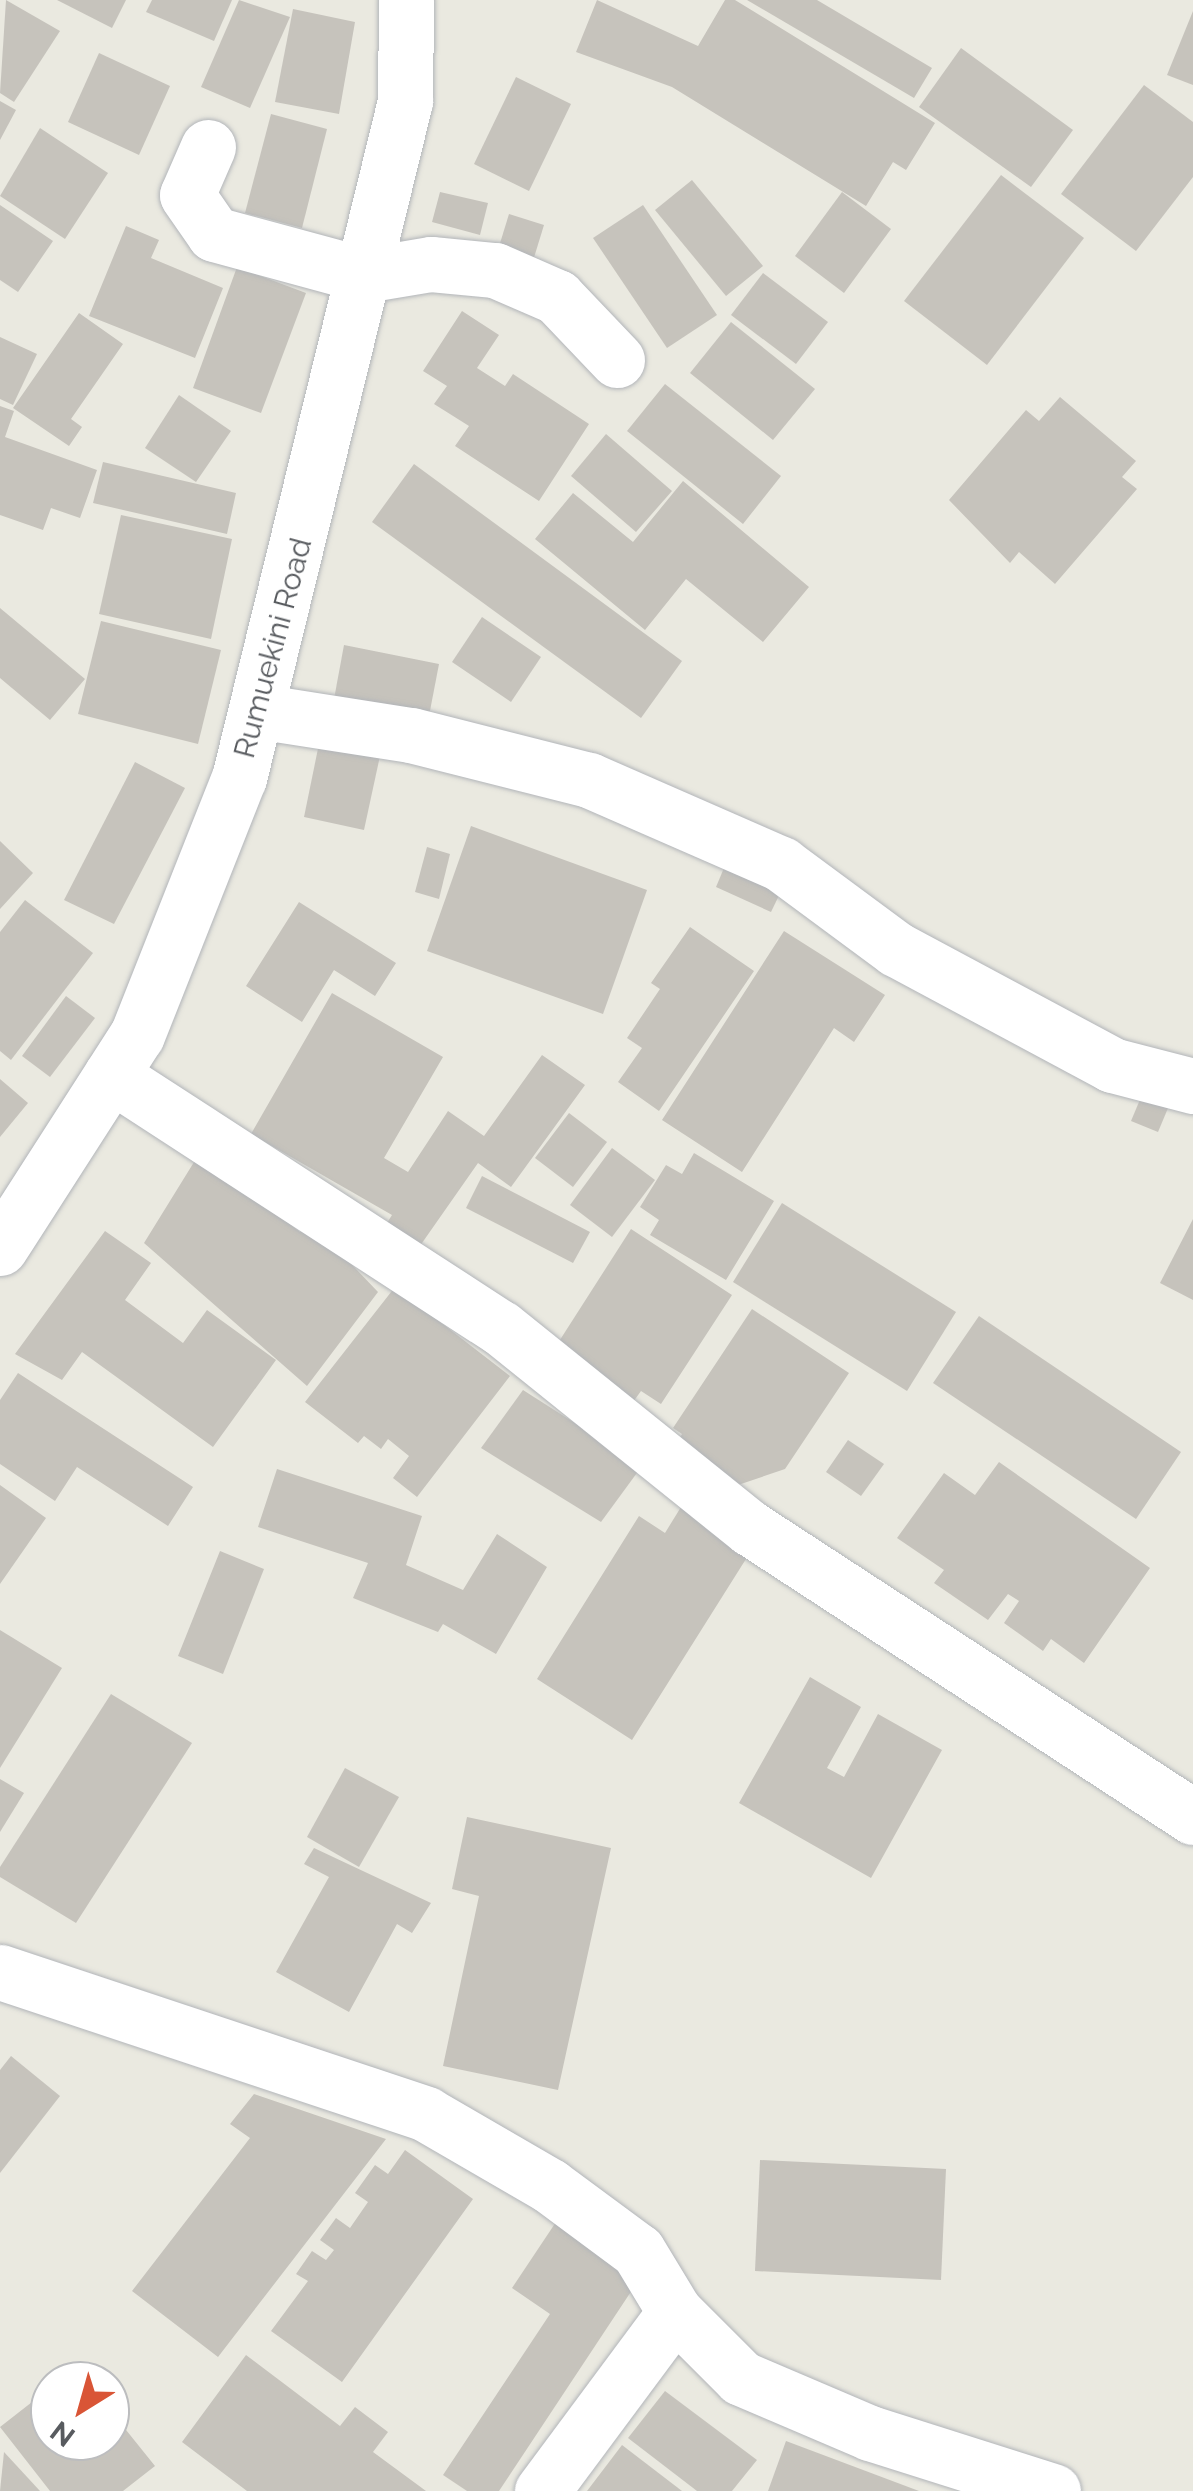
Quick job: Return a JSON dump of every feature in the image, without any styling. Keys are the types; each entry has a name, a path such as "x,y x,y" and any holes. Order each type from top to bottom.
{"street":[{"name":"Rumuekini Road","path":"0,1248 111,1076 144,1016 257,711 405,101 406,0"},
{"path":"208,147 187,195 214,234 366,274 431,264 496,270 557,297 617,360"},
{"path":"257,711 411,735 589,780 781,864 896,948 1112,1066 1193,1086"},
{"path":"111,1076 501,1328 750,1528 1193,1818"},
{"path":"0,1972 426,2114 638,2250 675,2312 742,2378 870,2434 1053,2491"},
{"path":"542,2491 675,2312"}],"building":[{"path":"6,0 60,31 14,102 0,93"},
{"path":"57,0 126,0 112,28"},
{"path":"152,0 232,0 214,41 146,12"},
{"path":"239,0 290,17 250,108 201,87"},
{"path":"597,0 698,46 725,0 735,0 935,123 906,170 893,162 866,206 672,87 576,52"},
{"path":"747,0 817,0 932,68 914,98"},
{"path":"293,9 355,22 339,114 275,102"},
{"path":"1193,11 1193,85 1167,75"},
{"path":"961,48 1073,130 1031,187 919,107"},
{"path":"99,53 170,86 139,155 68,122"},
{"path":"516,77 571,104 529,191 474,164"},
{"path":"1144,85 1193,122 1193,177 1136,251 1061,194"},
{"path":"0,101 16,110 0,140"},
{"path":"271,114 327,129 302,228 245,213"},
{"path":"40,128 108,173 65,239 0,196"},
{"path":"1001,175 1084,238 987,365 904,301"},
{"path":"692,180 763,266 726,296 655,210"},
{"path":"440,192 488,203 480,235 432,222"},
{"path":"842,192 891,229 844,293 795,256"},
{"path":"0,205 53,241 18,292 0,280"},
{"path":"643,205 717,315 667,348 593,238"},
{"path":"509,214 544,225 532,264 497,253"},
{"path":"126,226 159,240 151,258 223,288 195,358 89,316"},
{"path":"237,267 306,293 261,413 193,388"},
{"path":"763,273 828,322 796,364 731,315"},
{"path":"462,311 499,335 477,368 505,386 513,374 589,424 539,501 455,446 469,426 434,404 447,386 423,371"},
{"path":"79,313 123,344 71,419 82,427 69,446 13,408"},
{"path":"731,322 815,389 773,440 690,373"},
{"path":"0,337 37,354 13,405 0,399"},
{"path":"665,384 781,476 743,524 627,431"},
{"path":"179,395 231,431 196,482 145,448"},
{"path":"1060,397 1136,461 1122,477 1137,489 1055,584 1019,552 1010,563 949,500 1026,410 1039,421"},
{"path":"0,406 14,411 5,437 97,470 80,518 51,508 43,530 0,515"},
{"path":"606,434 672,491 636,532 571,476"},
{"path":"103,462 236,493 227,534 93,503"},
{"path":"414,464 682,661 641,718 372,522"},
{"path":"683,481 809,587 763,642 686,579 645,630 535,539 573,493 633,542"},
{"path":"121,515 232,539 211,639 99,614"},
{"path":"0,608 85,679 50,720 0,678"},
{"path":"482,617 541,657 511,702 452,662"},
{"path":"101,621 221,650 198,744 78,714"},
{"path":"344,645 439,664 429,716 334,699"},
{"path":"322,729 383,742 364,830 304,817"},
{"path":"135,762 185,788 114,924 64,900"},
{"path":"471,826 647,890 603,1014 427,951"},
{"path":"0,841 33,873 0,909"},
{"path":"427,847 450,854 439,899 415,892"},
{"path":"729,856 786,881 771,912 716,887"},
{"path":"25,900 93,953 11,1060 0,1051 0,932"},
{"path":"299,902 396,963 375,996 334,970 302,1022 246,986"},
{"path":"690,927 754,971 659,1111 618,1082 642,1048 627,1038 660,989 651,983"},
{"path":"784,931 885,995 854,1042 834,1028 742,1172 662,1120"},
{"path":"332,993 443,1057 384,1158 408,1172 448,1111 484,1136 542,1055 585,1085 511,1187 478,1163 415,1253 382,1231 392,1215 251,1134"},
{"path":"66,996 95,1018 50,1077 22,1056"},
{"path":"0,1079 28,1103 0,1137"},
{"path":"1144,1090 1171,1101 1158,1132 1131,1121"},
{"path":"569,1113 607,1142 573,1187 535,1158"},
{"path":"612,1148 655,1180 612,1237 570,1205"},
{"path":"694,1153 774,1201 726,1280 650,1235 659,1220 640,1207 666,1165 682,1174"},
{"path":"199,1154 300,1232 312,1223 378,1292 307,1386 144,1243"},
{"path":"482,1176 590,1232 573,1263 466,1208"},
{"path":"782,1203 956,1312 907,1391 733,1282"},
{"path":"1193,1219 1193,1300 1160,1283"},
{"path":"631,1229 732,1295 661,1404 641,1391 628,1409 549,1357"},
{"path":"105,1231 151,1263 125,1300 183,1343 207,1310 276,1360 213,1447 82,1352 62,1380 15,1354"},
{"path":"395,1287 510,1376 417,1497 393,1478 409,1456 388,1439 381,1449 364,1436 358,1443 305,1402"},
{"path":"752,1309 849,1373 785,1469 738,1485 676,1444 682,1434 673,1428"},
{"path":"979,1316 1181,1452 1136,1519 933,1383"},
{"path":"18,1373 193,1487 168,1526 77,1467 55,1501 0,1464 0,1400"},
{"path":"523,1390 642,1466 601,1522 481,1448"},
{"path":"848,1440 884,1464 861,1496 826,1472"},
{"path":"999,1462 1150,1568 1084,1663 1051,1639 1043,1651 1004,1623 1019,1601 1008,1594 988,1620 934,1583 944,1570 897,1538 944,1473 975,1495"},
{"path":"277,1469 422,1516 406,1565 463,1590 497,1534 547,1567 496,1654 443,1624 438,1632 353,1598 368,1563 258,1527"},
{"path":"0,1485 46,1518 0,1584"},
{"path":"681,1507 751,1551 632,1740 537,1679 639,1516 665,1533"},
{"path":"220,1551 264,1569 223,1674 178,1656"},
{"path":"0,1630 62,1668 0,1768"},
{"path":"810,1677 861,1707 827,1768 844,1777 878,1714 942,1750 871,1878 739,1803"},
{"path":"111,1694 192,1743 76,1923 0,1877 0,1867"},
{"path":"345,1768 399,1797 359,1867 307,1837"},
{"path":"0,1779 24,1793 0,1832"},
{"path":"467,1817 611,1848 558,2090 443,2066 479,1896 452,1889"},
{"path":"314,1848 431,1903 412,1933 397,1924 349,2012 276,1972 329,1877 304,1864"},
{"path":"11,2056 60,2096 0,2173 0,2070"},
{"path":"254,2094 386,2139 218,2357 132,2291 250,2138 230,2124"},
{"path":"405,2150 473,2199 342,2382 271,2331 308,2281 296,2274 312,2251 326,2260 334,2250 320,2240 336,2218 350,2228 368,2202 355,2193 375,2165 388,2174"},
{"path":"760,2160 946,2169 941,2280 755,2271"},
{"path":"558,2219 642,2275 499,2491 467,2491 443,2475 550,2314 512,2288"},
{"path":"246,2355 340,2426 355,2407 388,2432 373,2452 426,2491 247,2491 182,2442"},
{"path":"665,2391 757,2460 732,2491 697,2491 628,2438"},
{"path":"30,2404 30,2461 130,2461 130,2435 155,2466 123,2491 50,2491 0,2427"},
{"path":"786,2441 919,2491 768,2491"},
{"path":"622,2445 682,2491 587,2491"},
{"path":"4,2452 40,2491 0,2491"}]}
